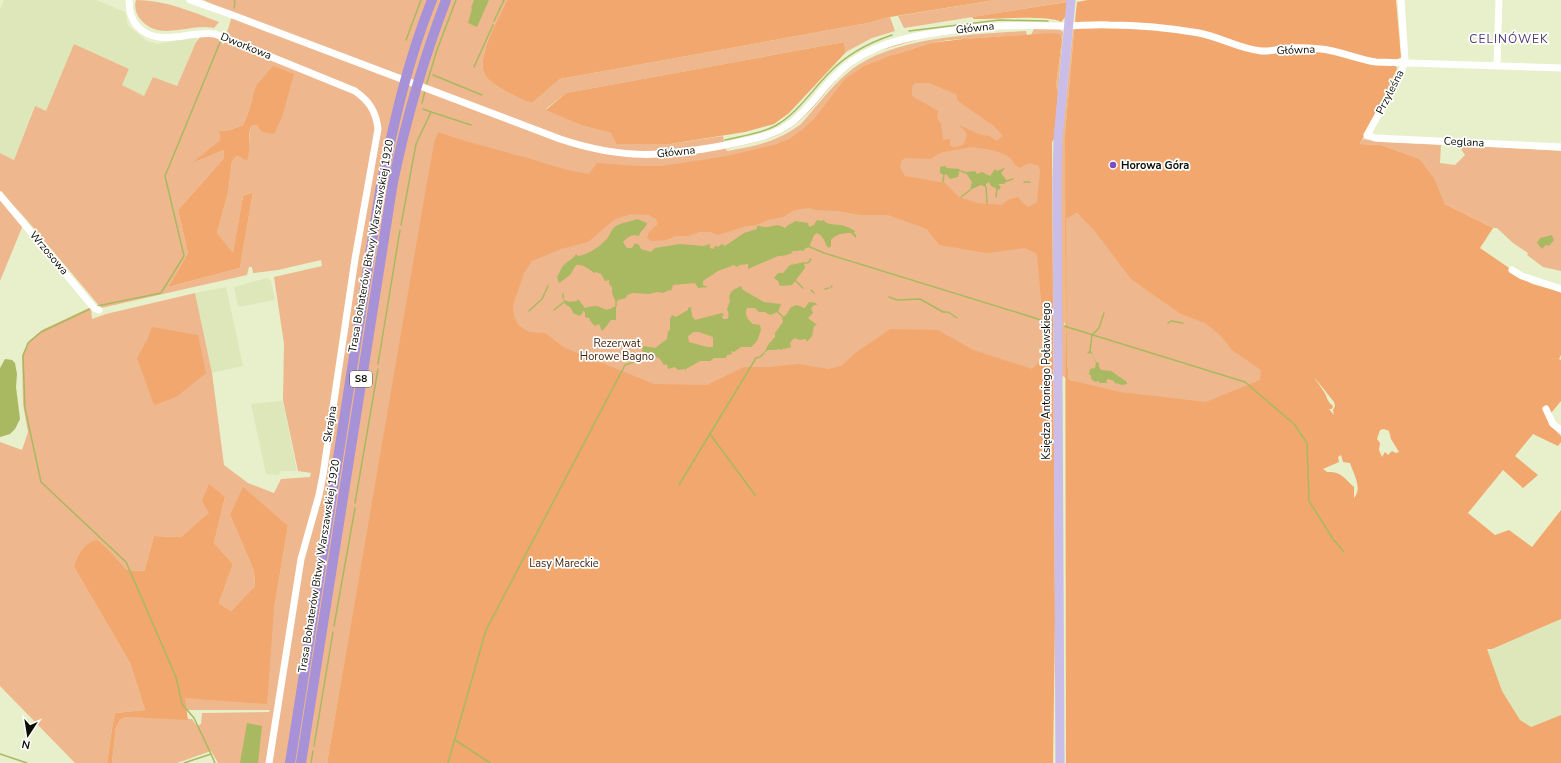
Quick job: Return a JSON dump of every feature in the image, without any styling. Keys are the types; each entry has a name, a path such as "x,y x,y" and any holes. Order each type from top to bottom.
{"highway":[{"name":"Trasa Bohaterów Bitwy Warszawskiej 1920","path":"290,763 381,184 394,122 410,61 432,0"},
{"name":"Trasa Bohaterów Bitwy Warszawskiej 1920","path":"301,763 393,182 402,138 416,87 446,0"}],"main road":[{"name":"Księdza Antoniego Poławskiego","path":"1060,763 1057,182 1058,139 1071,0"}],"street":[{"name":"Dworkowa","path":"129,0 130,10 134,22 143,32 147,34 162,38 206,32 215,34 355,91 368,101 373,108"},
{"name":"Główna","path":"190,0 547,134 588,148 626,154 670,154 751,140 779,130 799,116 841,69 867,51 926,34 975,28 1108,25 1160,28 1199,33 1264,52 1294,48 1323,49 1344,53 1368,61 1404,64 1561,68"},
{"name":"Przyleśna","path":"1367,135 1401,74 1404,64 1405,55 1401,0"},
{"path":"1497,66 1499,0"},
{"name":"Skrajna","path":"269,763 301,559 323,475 355,259 378,129 377,118 373,108"},
{"name":"Ceglana","path":"1367,135 1375,138 1561,147"},
{"name":"Wrzosowa","path":"0,195 94,308 99,310"},
{"path":"1512,270 1522,276 1561,289"},
{"path":"1546,409 1553,424 1561,430"}],"shaded area":[{"path":"4,0 96,0 125,12 128,26 147,41 158,44 198,36 177,86 144,96 122,85 129,69 74,44 46,112 34,107 14,160 0,153 0,10"},
{"path":"474,0 489,0 477,27 468,23"},
{"path":"945,166 947,168 960,169 958,177 950,179 946,174 944,175 940,173 940,167"},
{"path":"1004,168 1001,173 1007,181 1004,184 998,184 1001,187 999,190 991,186 989,182 986,184 986,187 981,185 970,190 972,182 966,173 967,172 975,171 977,174 982,172 990,176 995,169 997,171"},
{"path":"637,219 647,223 645,227 639,236 630,236 623,242 627,248 632,248 635,243 639,245 641,249 651,252 655,248 680,244 704,246 710,244 710,248 713,249 715,246 718,247 722,244 725,246 744,233 757,229 757,226 767,227 779,225 785,228 795,221 808,223 809,227 814,225 817,220 824,220 828,224 847,227 855,231 854,233 856,238 851,233 837,235 831,240 831,246 829,248 822,237 817,233 814,235 810,247 803,251 793,251 789,254 778,256 748,269 748,264 737,267 734,265 718,271 703,281 703,285 708,287 698,288 695,283 673,285 671,291 669,290 663,293 657,292 649,294 633,293 627,295 626,298 618,300 616,303 609,280 605,281 601,274 596,272 594,273 583,266 576,265 570,275 559,283 557,277 562,268 576,254 578,256 591,251 603,243 616,226"},
{"path":"1552,235 1554,240 1549,246 1546,245 1542,249 1537,243 1540,238"},
{"path":"805,262 807,263 804,264 805,268 792,285 780,286 778,281 774,278 778,273 783,273 790,265"},
{"path":"267,278 271,281 275,300 238,307 234,287"},
{"path":"741,286 743,290 764,302 781,304 778,312 770,315 765,312 759,312 755,308 747,308 746,315 748,319 753,324 760,325 761,330 757,341 751,347 741,347 734,352 731,351 732,354 727,355 726,358 714,358 710,361 700,361 686,369 686,372 685,369 678,370 675,367 668,369 667,364 664,365 659,358 652,356 642,357 642,348 644,346 655,348 667,339 672,315 676,317 691,307 692,316 695,320 722,313 724,315 722,316 723,319 727,319 729,315 727,309 730,301 730,295 732,291","holes":["694,332 699,332 713,337 713,347 707,347 689,342 688,336"]},
{"path":"226,287 243,366 212,373 195,293"},
{"path":"563,298 569,302 577,301 578,299 585,308 597,306 608,309 616,306 616,320 611,320 602,331 599,324 595,326 589,318 585,317 585,312 583,311 579,316 573,313 571,308 565,304"},
{"path":"809,302 816,303 817,305 814,305 811,308 813,313 808,318 817,325 814,326 812,336 807,342 806,339 800,340 794,338 790,343 791,347 783,348 782,350 768,350 764,353 783,322 782,318 791,307 797,305 805,308"},
{"path":"1091,351 1096,362 1099,363 1101,370 1111,371 1127,382 1127,384 1115,384 1114,381 1108,379 1106,381 1108,383 1099,383 1099,381 1095,382 1091,379 1091,375 1087,374 1089,374 1090,369 1095,368 1096,363 1092,354 1087,353"},
{"path":"5,359 12,360 15,363 20,419 15,429 10,434 0,437 0,368"},
{"path":"283,401 297,471 281,471 279,475 266,474 251,404"},
{"path":"1561,619 1561,715 1531,727 1520,720 1502,691 1486,649 1492,649"},
{"path":"247,723 262,726 258,763 240,763"}],"green space":[{"path":"136,0 168,4 219,22 214,28 205,27 166,31 157,30 139,18 135,8"},
{"name":"Rezerwat Horowe Bagno","path":"203,0 507,0 494,26 486,48 483,58 483,68 485,75 493,83 532,103 560,79 868,23 890,17 895,31 872,38 846,52 844,42 566,93 546,109 583,126 611,133 616,144 670,144 723,136 725,147 769,138 827,89 850,66 871,53 879,51 860,60 850,67 808,113 789,129 774,137 726,149 727,151 766,142 792,130 801,124 831,89 851,70 869,59 889,50 934,39 1026,31 1027,35 949,40 931,43 893,55 1042,132 1043,375 883,334 864,347 853,357 839,375 656,525 423,210 327,763 218,763 211,751 177,763 112,763 116,727 120,720 125,717 192,719 197,726 201,724 202,713 269,712 270,710 187,710 184,698 274,609 288,526 230,515 254,571 255,586 231,611 219,603 233,564 214,543 225,497 210,513 181,537 154,536 144,571 127,570 98,540 74,567 130,663 145,710 115,713 107,763 75,763 0,686 0,442 22,450 28,432 23,404 22,355 29,341 42,330 91,307 92,319 106,314 195,293 212,373 224,465 248,483 274,493 281,479 310,477 311,473 298,471 283,400 284,344 274,277 322,266 321,260 278,270 253,273 252,267 249,267 247,275 101,308 26,219 0,191 0,153 14,160 35,106 46,111 74,44 129,69 122,85 144,96 153,77 177,86 196,42 203,34 219,37 223,45 233,13","holes":["252,99 257,125 251,126 247,159 237,156 232,161 228,193 217,233 233,254 243,196 253,192 240,268 168,287 188,253 178,210 224,158 224,150 194,162 220,140 219,131 230,130 243,125","438,133 478,145 435,139","152,328 154,405 146,342"]},
{"path":"507,0 995,0 890,17 868,23 560,79 532,103 493,83 485,75 483,68 483,58 486,48 494,26"},
{"path":"995,0 1068,0 1066,2 904,28 898,16"},
{"path":"1088,0 1396,0 1401,57 1395,61 1397,69 1360,144 1381,145 1420,159 1435,179 1445,204 1493,228 1480,248 1512,270 1511,272 1532,284 1561,292 1561,355 1559,359 1561,360 1561,401 1547,418 1549,424 1561,436 1561,442 1558,446 1533,434 1515,456 1538,475 1523,488 1503,470 1468,513 1495,535 1509,530 1532,547 1561,510 1561,619 1492,649 1487,649 1502,691 1520,720 1531,727 1561,715 1561,763 1066,763 1065,133 1077,2","holes":["1077,213 1094,230 1131,279 1181,314 1205,323 1220,335 1232,350 1261,370 1260,380 1206,402 1120,392 1069,380 1067,360 1066,219","1314,377 1334,402 1334,415 1329,409 1332,409 1333,406 1328,401","1384,429 1389,431 1391,439 1399,452 1396,453 1392,451 1388,455 1385,452 1382,457 1379,450 1380,443 1377,439 1380,430","1341,455 1343,462 1350,463 1358,490 1354,498 1354,487 1345,478 1339,474 1327,472 1323,469 1339,462 1338,457"]},
{"path":"1067,2 1066,16 1061,22 1045,19 974,19 972,17"},
{"path":"1023,28 1004,29 962,33 983,30"},
{"path":"1034,29 1059,29 1063,32 1058,93 1056,85 1062,40 1061,35 1031,35"},
{"path":"1073,29 1076,29 1074,32 1065,133 1065,322 1063,326 1065,327 1066,378 1061,375 1061,150"},
{"name":"Lasy Mareckie","path":"1053,33 1061,35 1062,40 1056,85 1058,93 1054,139 1052,142 1055,620 1053,763 327,763 426,188 435,139 438,132 556,167 589,174 597,163 662,166 727,156 774,145 789,139 814,119 845,79 864,66 931,43 963,39","holes":["915,83 929,83 956,94 958,101 994,126 1003,136 997,141 989,136 981,135 959,125 965,131 967,136 963,145 955,147 950,146 950,139 943,140 941,124 937,118 938,111 912,96 912,87","973,147 1002,153 1010,158 1015,165 1021,168 1030,164 1039,166 1040,172 1037,202 1029,207 1018,197 1008,200 1002,205 977,203 959,197 945,183 905,176 900,168 901,161 905,158 930,159 942,152","809,208 860,215 888,215 927,229 939,245 987,253 1025,248 1037,254 1041,299 1043,358 1032,369 973,350 938,330 890,329 858,351 841,366 829,369 798,364 770,367 744,367 707,385 654,384 565,348 545,333 529,332 518,325 514,316 513,305 524,273 532,261 561,249 588,242 615,219 631,214 649,215 656,219 658,224 649,232 647,238 652,241 666,240 676,236 688,236 699,232 711,232 718,235 746,226 756,225 768,220 783,217 794,210"]},
{"path":"918,39 879,51 896,45"},
{"path":"844,42 846,52 789,113 774,124 745,132 670,144 616,144 611,133 583,126 546,110 566,93"},
{"path":"273,66 294,74 282,117 274,134 262,132 257,125 251,126 247,160 237,156 232,161 228,193 217,233 233,253 243,196 253,192 240,268 168,287 188,253 178,210 224,158 224,150 192,163 220,140 219,131 230,130 243,125 256,86"},
{"path":"1363,139 1381,142 1441,145 1440,163 1455,165 1465,155 1458,145 1561,151 1561,271 1543,267 1497,228 1493,228 1445,204 1435,179 1420,159 1381,145 1360,144"},
{"path":"1079,179 1279,385 1175,413 1069,380 1067,360 1065,219 1077,213 1080,216"},
{"path":"0,199 23,225 0,281"},
{"path":"152,327 198,335 206,373 176,397 154,405 137,358"},
{"path":"209,484 225,497 214,543 233,564 219,603 231,611 255,586 254,571 230,515 243,487 288,526 274,609 267,704 185,698 188,720 125,717 120,720 116,727 112,763 107,763 115,713 145,710 130,663 74,567 85,546 98,540 127,570 144,571 154,536 181,537 209,513 202,501"}],"waterway":[{"path":"234,0 234,8"},
{"path":"406,40 421,0"},
{"path":"426,86 437,50 456,0"},
{"path":"494,21 504,0"},
{"path":"909,31 999,20 1048,21"},
{"path":"474,67 493,25"},
{"path":"725,140 757,133 769,129 783,121 843,60 866,46 892,35"},
{"path":"97,306 161,293 184,256 165,176 221,40"},
{"path":"1380,105 1398,71"},
{"path":"433,75 482,95"},
{"path":"422,103 425,91"},
{"path":"401,225 416,144 431,112 423,109"},
{"path":"431,112 471,125"},
{"path":"961,171 966,173"},
{"path":"943,182 944,175"},
{"path":"1007,181 1013,179"},
{"path":"1024,182 1030,182"},
{"path":"986,187 987,203"},
{"path":"996,197 997,189"},
{"path":"961,197 970,190"},
{"path":"378,364 400,230"},
{"path":"810,247 824,253 1054,325"},
{"path":"807,263 811,259"},
{"path":"796,281 803,288"},
{"path":"529,311 542,299 548,286"},
{"path":"825,289 829,288"},
{"path":"811,290 814,293"},
{"path":"889,297 897,300 920,299 943,312 948,312 957,318"},
{"path":"554,310 564,302"},
{"path":"90,309 41,332 28,343 23,356 25,408 41,482 126,562 176,677 182,704 194,718 211,754"},
{"path":"778,312 783,317"},
{"path":"1090,351 1092,335 1099,328 1104,313"},
{"path":"1168,323 1171,321 1183,323"},
{"path":"1064,326 1245,382 1294,424 1307,443 1309,501 1333,539 1344,552"},
{"path":"679,485 756,358 760,357 764,353"},
{"path":"448,763 486,630 625,365 642,357"},
{"path":"355,503 378,369"},
{"path":"710,434 755,495"},
{"path":"334,626 355,508"},
{"path":"314,746 333,632"},
{"path":"455,740 490,763"},
{"path":"311,763 313,751"},
{"path":"0,754 27,763"},
{"path":"184,763 211,754 215,763"}],"place":[{"name":"Horowa Góra","path":"1113,165"}],"district":[{"name":"CELINÓWEK","path":"1509,39"}]}
